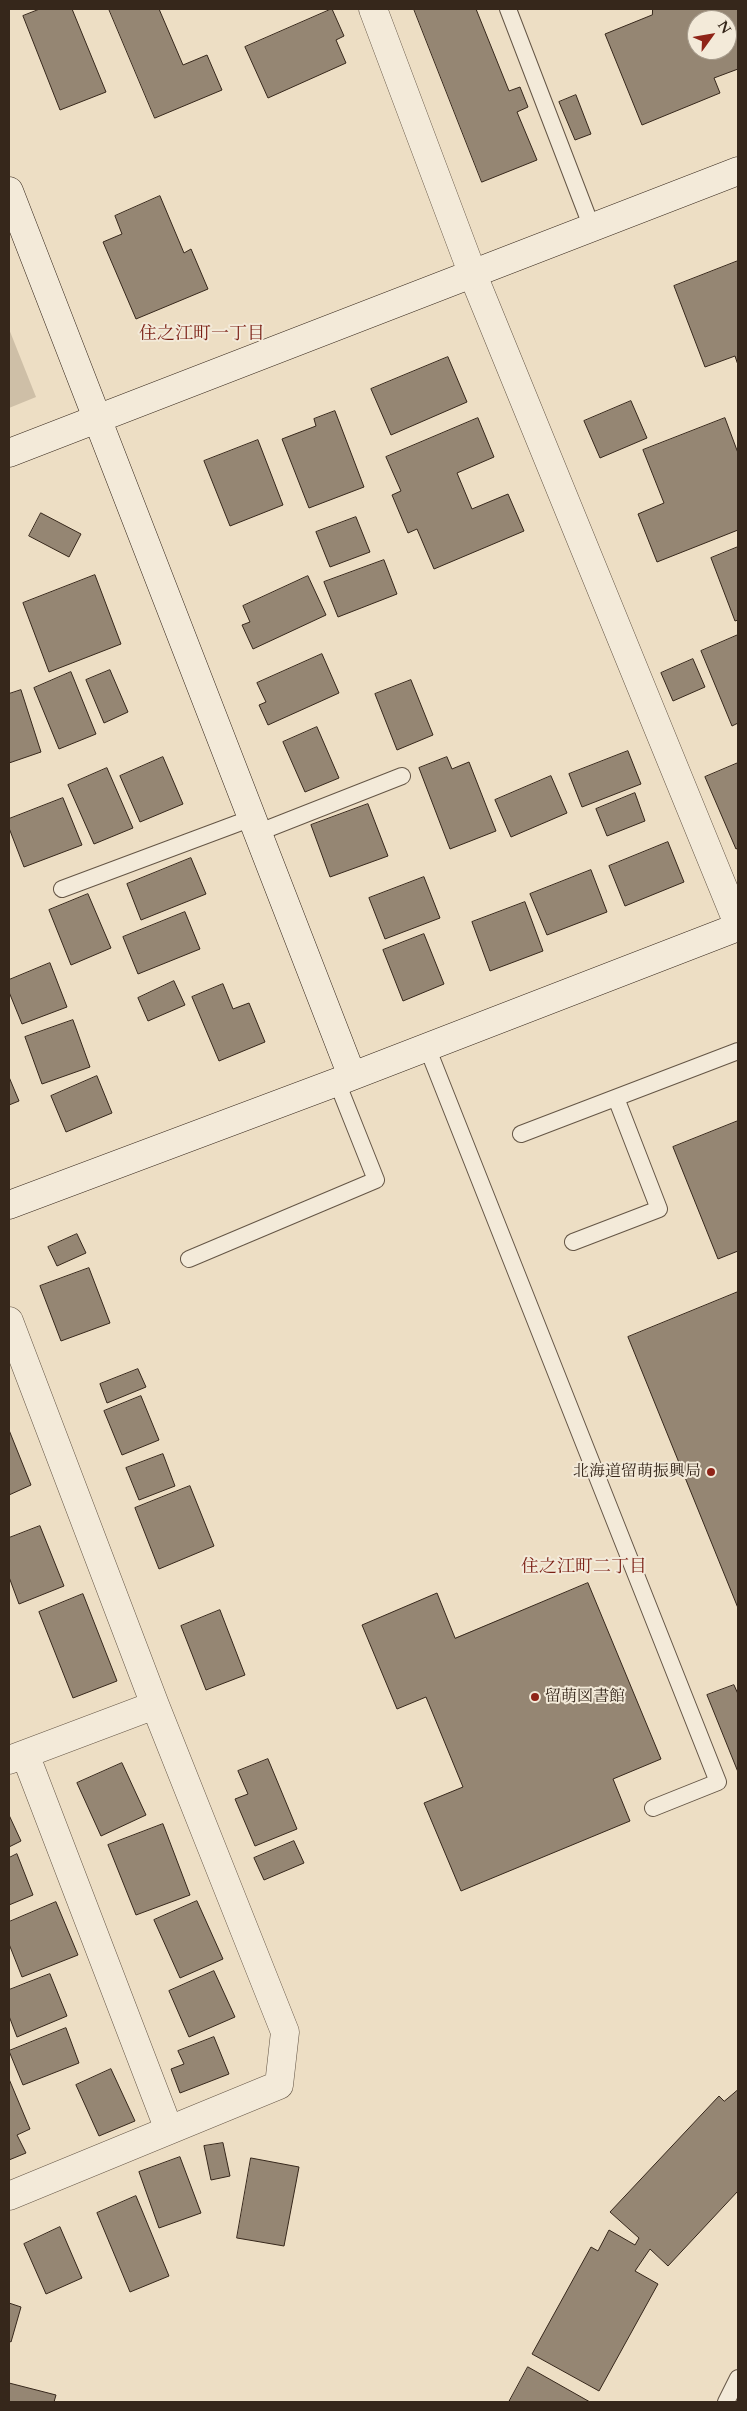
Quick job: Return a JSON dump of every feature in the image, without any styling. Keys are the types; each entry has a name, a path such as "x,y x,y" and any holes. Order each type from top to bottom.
{"street":[{"path":"9,1205 344,1079 738,926 473,275 373,9"},
{"path":"9,453 738,171"},
{"path":"9,191 255,826 344,1079"},
{"path":"9,1321 155,1705 285,2032 279,2086 9,2196"},
{"path":"155,1705 17,1757 169,2130"}],"lane":[{"path":"508,9 592,228"},
{"path":"62,889 402,776"},
{"path":"427,1047 718,1782 653,1808"},
{"path":"521,1134 738,1051"},
{"path":"189,1259 376,1180 344,1079"},
{"path":"573,1242 659,1209 616,1098"},
{"path":"726,2402 738,2378"}],"shaded area":[{"path":"9,329 36,397 9,408"}],"building":[{"path":"40,9 72,9 106,92 60,110 23,16"},
{"path":"109,9 159,9 183,65 207,55 222,90 155,118"},
{"path":"332,9 344,36 336,40 346,63 268,98 245,47"},
{"path":"414,9 476,9 509,91 520,87 528,107 517,112 537,160 482,182"},
{"path":"653,9 738,9 738,69 714,78 720,93 642,125 605,34 652,15"},
{"path":"576,95 591,134 575,140 559,102"},
{"path":"160,196 184,253 191,249 208,289 136,319 103,242 122,234 115,216"},
{"path":"738,261 738,365 735,356 705,367 674,286"},
{"path":"448,357 467,402 391,435 371,389"},
{"path":"631,401 647,438 600,458 584,421"},
{"path":"335,411 364,487 309,508 282,439 316,426 314,419"},
{"path":"478,418 494,457 457,473 472,509 508,494 524,531 434,569 417,529 408,533 392,495 401,491 386,457"},
{"path":"725,418 738,453 738,530 657,562 638,514 664,503 643,450"},
{"path":"258,440 283,505 230,526 204,461"},
{"path":"41,513 81,534 69,557 29,536"},
{"path":"356,517 370,552 330,567 316,532"},
{"path":"738,547 738,620 735,621 711,558"},
{"path":"384,560 397,594 338,617 324,582"},
{"path":"95,575 121,644 49,672 23,603"},
{"path":"308,576 326,615 253,649 242,625 250,622 243,606"},
{"path":"738,635 738,723 732,726 701,651"},
{"path":"322,654 339,693 268,725 259,705 266,702 257,683"},
{"path":"693,659 705,687 673,701 661,673"},
{"path":"110,670 128,712 104,723 86,680"},
{"path":"71,672 96,734 59,749 34,688"},
{"path":"411,680 433,735 397,750 375,694"},
{"path":"21,690 41,752 9,763 9,694"},
{"path":"317,727 339,778 305,792 283,742"},
{"path":"628,751 641,784 582,807 569,774"},
{"path":"163,757 183,804 140,822 120,776"},
{"path":"447,757 452,769 469,762 496,831 450,849 419,768"},
{"path":"738,763 738,848 736,849 705,777"},
{"path":"107,768 133,828 94,844 68,785"},
{"path":"551,776 567,813 511,837 495,800"},
{"path":"635,793 645,821 607,836 596,809"},
{"path":"63,798 82,845 24,867 9,828 9,819"},
{"path":"368,804 388,856 330,877 311,825"},
{"path":"668,842 684,882 625,906 609,866"},
{"path":"191,858 206,894 141,920 127,884"},
{"path":"591,870 607,912 547,935 530,894"},
{"path":"424,877 440,918 385,939 369,898"},
{"path":"88,894 111,948 71,965 49,910"},
{"path":"525,902 543,951 490,971 472,922"},
{"path":"185,912 200,949 138,974 123,937"},
{"path":"424,934 444,984 403,1001 383,950"},
{"path":"50,963 67,1007 22,1024 9,992 9,980"},
{"path":"174,981 185,1005 148,1021 138,998"},
{"path":"223,984 233,1009 249,1003 265,1042 219,1061 192,997"},
{"path":"73,1020 90,1067 42,1084 25,1037"},
{"path":"97,1076 112,1113 66,1132 51,1096"},
{"path":"9,1077 19,1101 9,1105"},
{"path":"738,1121 738,1251 718,1259 673,1147"},
{"path":"77,1234 86,1253 57,1266 48,1247"},
{"path":"89,1268 110,1323 61,1341 40,1286"},
{"name":"北海道留萌振興局","path":"738,1292 738,1608 628,1337"},
{"path":"138,1369 146,1387 107,1403 100,1384"},
{"path":"141,1396 159,1440 122,1455 104,1411"},
{"path":"9,1430 31,1485 9,1495"},
{"path":"163,1454 175,1486 139,1500 126,1468"},
{"path":"190,1486 214,1546 159,1569 135,1508"},
{"path":"40,1526 64,1586 19,1604 9,1577 9,1538"},
{"path":"588,1583 661,1759 613,1779 630,1821 461,1891 424,1803 463,1787 426,1697 397,1709 362,1625 437,1593 455,1638"},
{"path":"83,1594 117,1681 73,1698 39,1612"},
{"path":"220,1610 245,1675 206,1690 181,1626"},
{"path":"734,1685 738,1694 738,1772 707,1695"},
{"path":"268,1759 297,1829 255,1846 235,1799 248,1794 238,1771"},
{"path":"122,1763 146,1815 101,1836 77,1783"},
{"path":"9,1815 21,1841 9,1847"},
{"path":"163,1824 190,1895 136,1915 108,1845"},
{"path":"294,1841 304,1863 264,1880 254,1858"},
{"path":"17,1854 33,1895 9,1905 9,1858"},
{"path":"197,1901 223,1959 180,1978 154,1920"},
{"path":"56,1902 78,1955 22,1977 9,1944 9,1922"},
{"path":"214,1971 235,2017 189,2037 169,1991"},
{"path":"50,1974 67,2016 17,2037 9,2016 9,1990"},
{"path":"66,2028 79,2063 23,2085 9,2051"},
{"path":"214,2037 229,2074 180,2093 171,2069 184,2064 178,2051"},
{"path":"111,2069 135,2121 99,2136 76,2085"},
{"path":"9,2079 30,2129 17,2135 26,2153 9,2160"},
{"path":"738,2090 738,2191 668,2266 650,2249 635,2271 658,2284 599,2391 532,2354 591,2247 598,2251 609,2230 635,2245 639,2238 610,2212 719,2096 724,2101"},
{"path":"223,2143 230,2176 211,2180 204,2146"},
{"path":"180,2157 201,2213 159,2228 139,2172"},
{"path":"251,2158 299,2167 284,2246 237,2238"},
{"path":"136,2196 169,2276 130,2292 97,2213"},
{"path":"60,2227 82,2278 46,2294 24,2244"},
{"path":"9,2303 21,2307 11,2342 9,2341"},
{"path":"528,2367 590,2402 509,2402"},
{"path":"9,2383 56,2395 54,2402 9,2402"}],"place":[{"name":"北海道留萌振興局","path":"711,1472"},
{"name":"留萌図書館","path":"535,1697"}],"district":[{"name":"住之江町一丁目","path":"202,335"},
{"name":"住之江町二丁目","path":"584,1568"}]}
